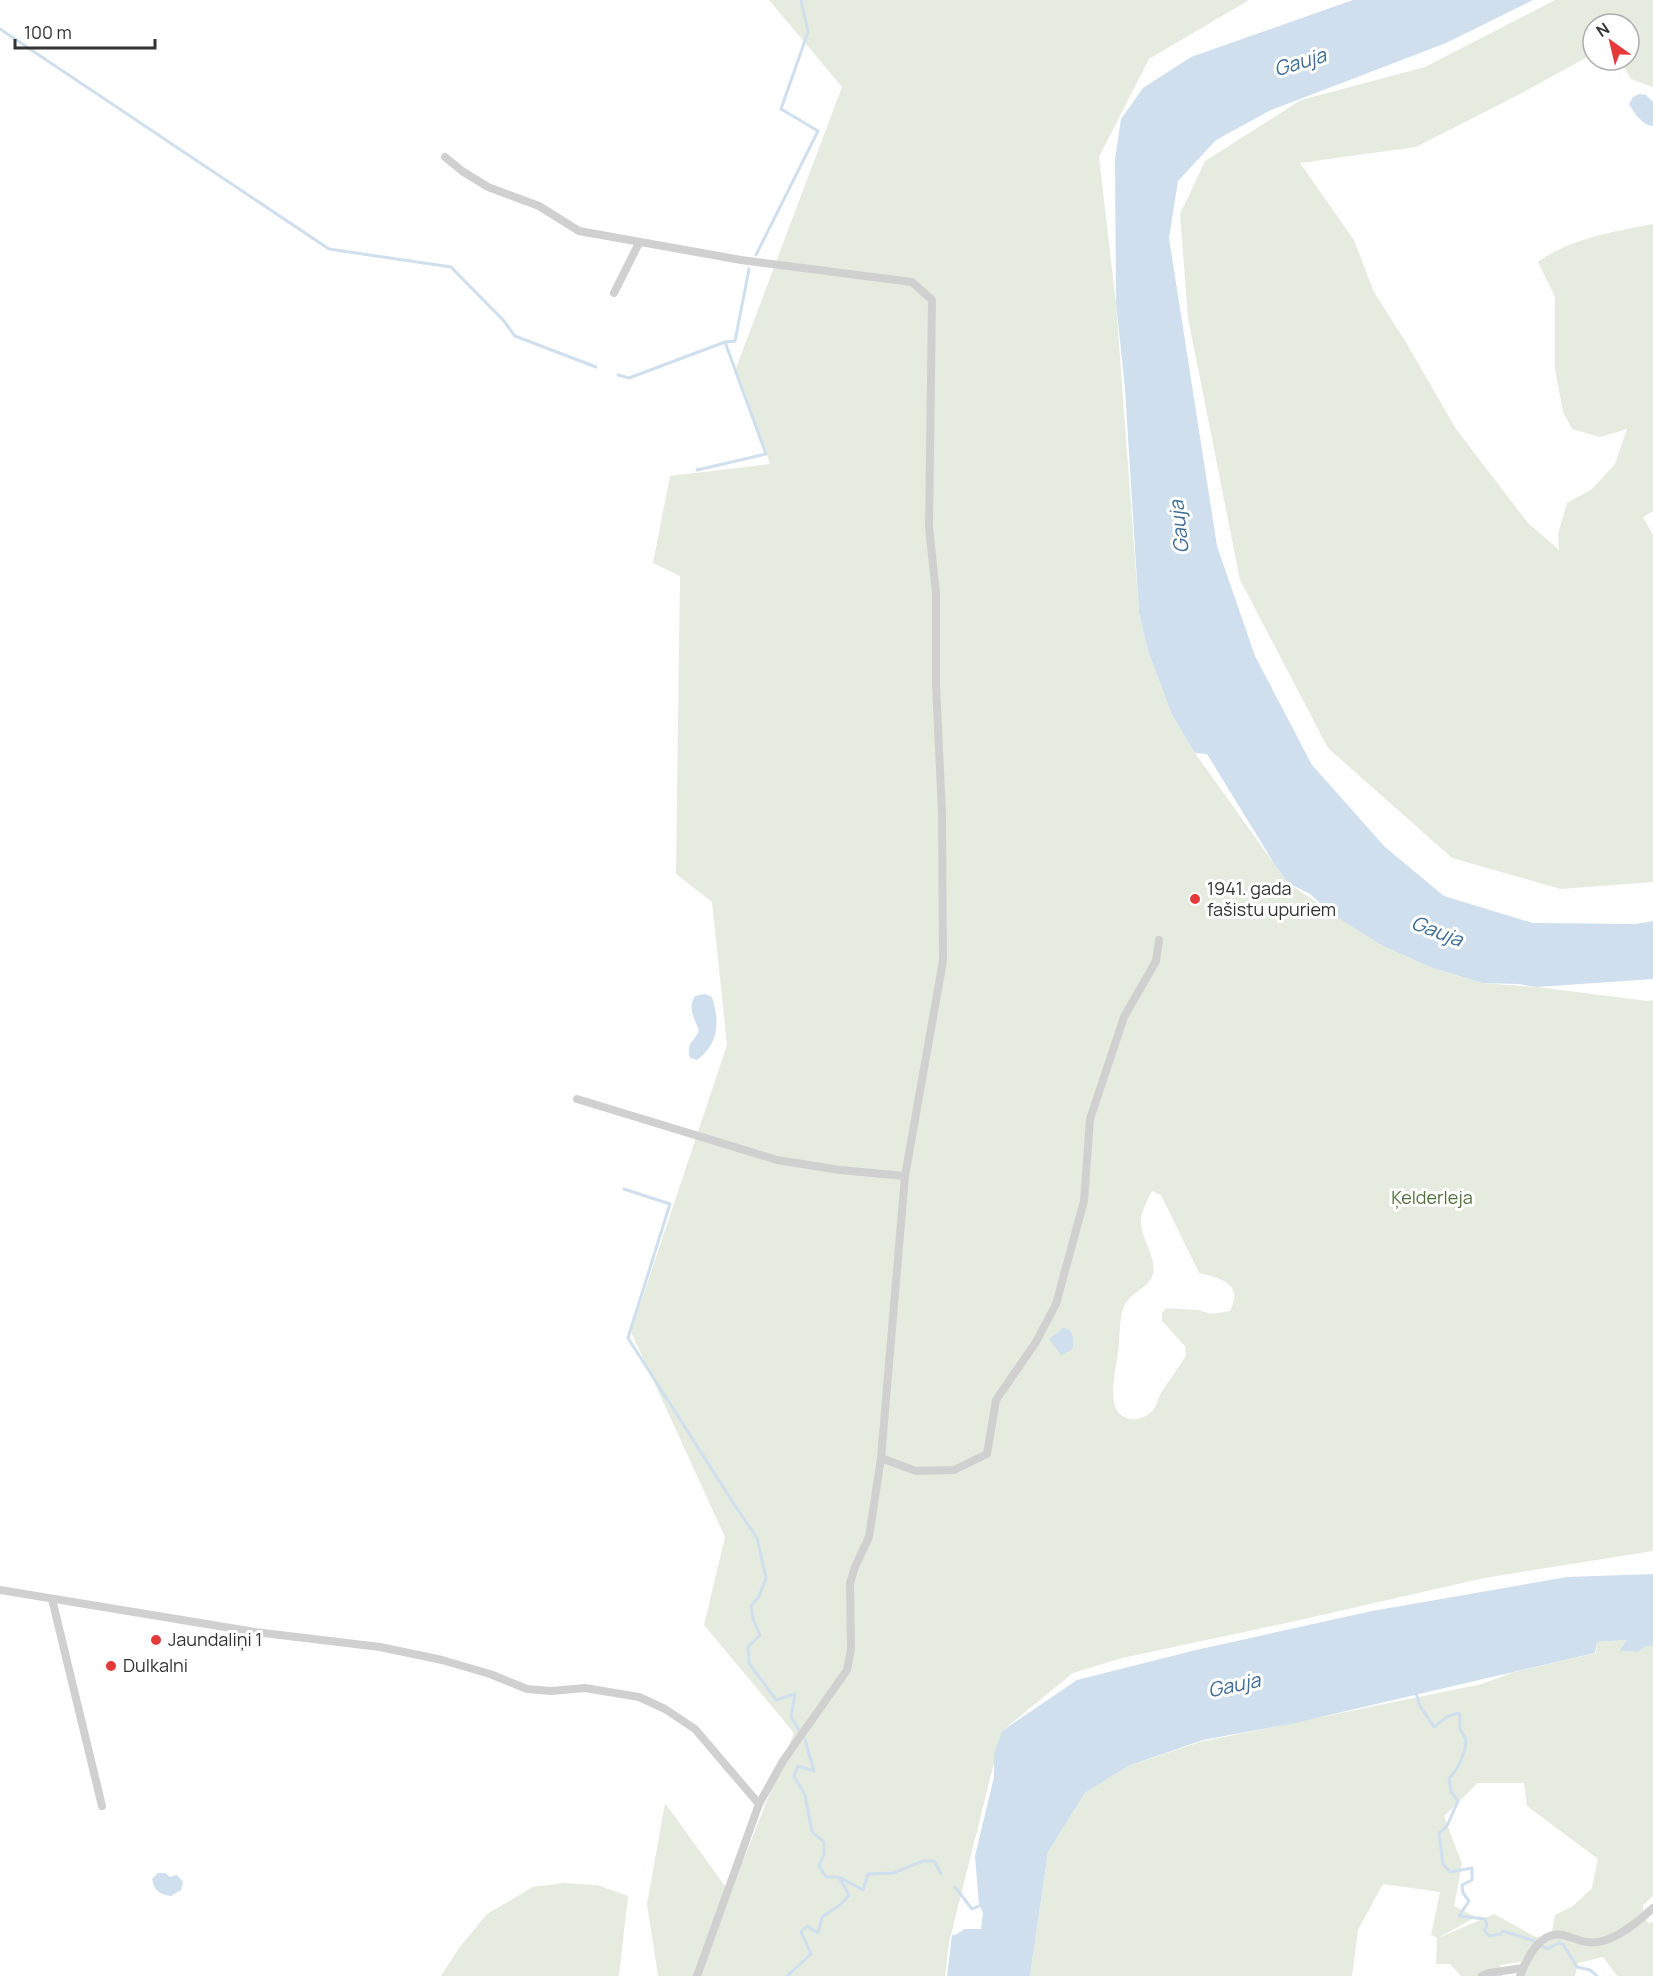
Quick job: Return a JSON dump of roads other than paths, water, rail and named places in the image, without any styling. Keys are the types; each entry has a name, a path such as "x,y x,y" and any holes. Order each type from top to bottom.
{"street":[{"path":"446,157 462,171 488,187 539,206 579,231 741,260 912,282 932,300 929,527 936,593 943,961 905,1176 880,1458 869,1537 855,1566 850,1583 851,1649 848,1670 783,1761 759,1804 697,1976"},
{"path":"614,293 639,243"},
{"path":"880,1458 916,1471 954,1470 987,1454 996,1400 1036,1342 1056,1304 1084,1201 1089,1119 1125,1017 1156,961 1159,939"},
{"path":"576,1099 777,1160 840,1170 905,1176"},
{"path":"0,1590 255,1632 380,1647 442,1660 490,1674 527,1689 551,1691 585,1688 639,1697 665,1708 695,1729 759,1804"},
{"path":"52,1599 102,1806"},
{"path":"1482,1976 1489,1972 1522,1972 1534,1949 1543,1939 1561,1935 1582,1943 1600,1942 1632,1926 1653,1908"}],"water":[{"name":"Gauja","path":"1353,0 1533,0 1446,43 1269,111 1216,140 1178,181 1169,238 1217,546 1255,656 1312,765 1385,847 1444,896 1533,923 1635,924 1653,921 1653,979 1537,987 1482,983 1430,967 1381,945 1331,913 1310,894 1288,883 1207,754 1195,753 1172,715 1148,651 1139,613 1125,389 1116,303 1115,159 1121,119 1143,88 1191,57"},
{"path":"1639,94 1646,95 1653,102 1653,126 1642,121 1629,104 1633,97"},
{"path":"705,994 712,997 717,1024 714,1040 697,1060 690,1058 689,1053 690,1046 699,1031 692,1014 692,1005 695,996"},
{"path":"1063,1328 1070,1330 1073,1342 1072,1350 1061,1355 1049,1339"},
{"name":"Gauja","path":"1653,1574 1653,1646 1646,1646 1638,1652 1619,1651 1627,1640 1597,1642 1595,1653 1295,1723 1203,1740 1128,1766 1085,1793 1048,1852 1030,1976 947,1976 952,1935 965,1929 981,1929 983,1913 979,1905 975,1856 994,1777 994,1754 1002,1731 1077,1680 1196,1650 1372,1611 1567,1577"},
{"path":"158,1873 165,1873 170,1877 177,1875 183,1882 181,1890 171,1896 158,1891 152,1879"}],"waterway":[{"path":"756,255 818,131 781,109 808,32 801,0"},
{"path":"0,29 329,249 451,267 504,321 515,336 596,367"},
{"path":"725,342 735,341 749,269"},
{"path":"618,375 629,378 725,342 766,454 697,470"},
{"path":"624,1189 670,1204 628,1338 757,1538 766,1578 759,1597 751,1606 753,1619 760,1635 748,1647 749,1663 776,1700 795,1694 791,1717 799,1730"},
{"path":"1416,1693 1420,1706 1434,1727 1448,1716 1459,1713 1460,1728 1466,1740 1460,1762 1449,1778 1451,1792 1458,1801 1447,1826 1439,1833 1443,1864 1450,1872 1472,1868 1472,1880 1462,1885 1463,1893 1469,1901 1459,1916 1485,1919 1487,1926 1484,1930 1489,1936 1501,1934 1503,1931 1532,1940 1547,1949 1559,1943 1563,1944 1577,1967 1590,1970 1597,1976"},
{"path":"805,1740 814,1771 798,1766 794,1776 805,1795 812,1832 824,1842 824,1854 819,1866 826,1877 839,1877"},
{"path":"787,1976 811,1954 801,1932 807,1926 818,1933 822,1917 840,1905 849,1895 839,1877 863,1890 868,1874 893,1873 923,1861 934,1861 941,1874"},
{"path":"955,1887 972,1909 981,1905"}],"place":[{"name":"1941. gada fašistu upuriem","path":"1195,899"},
{"name":"Jaundaliņi 1","path":"156,1640"},
{"name":"Dulkalni","path":"111,1666"}],"park label":[{"name":"Ķelderleja","path":"1432,1198"}]}
